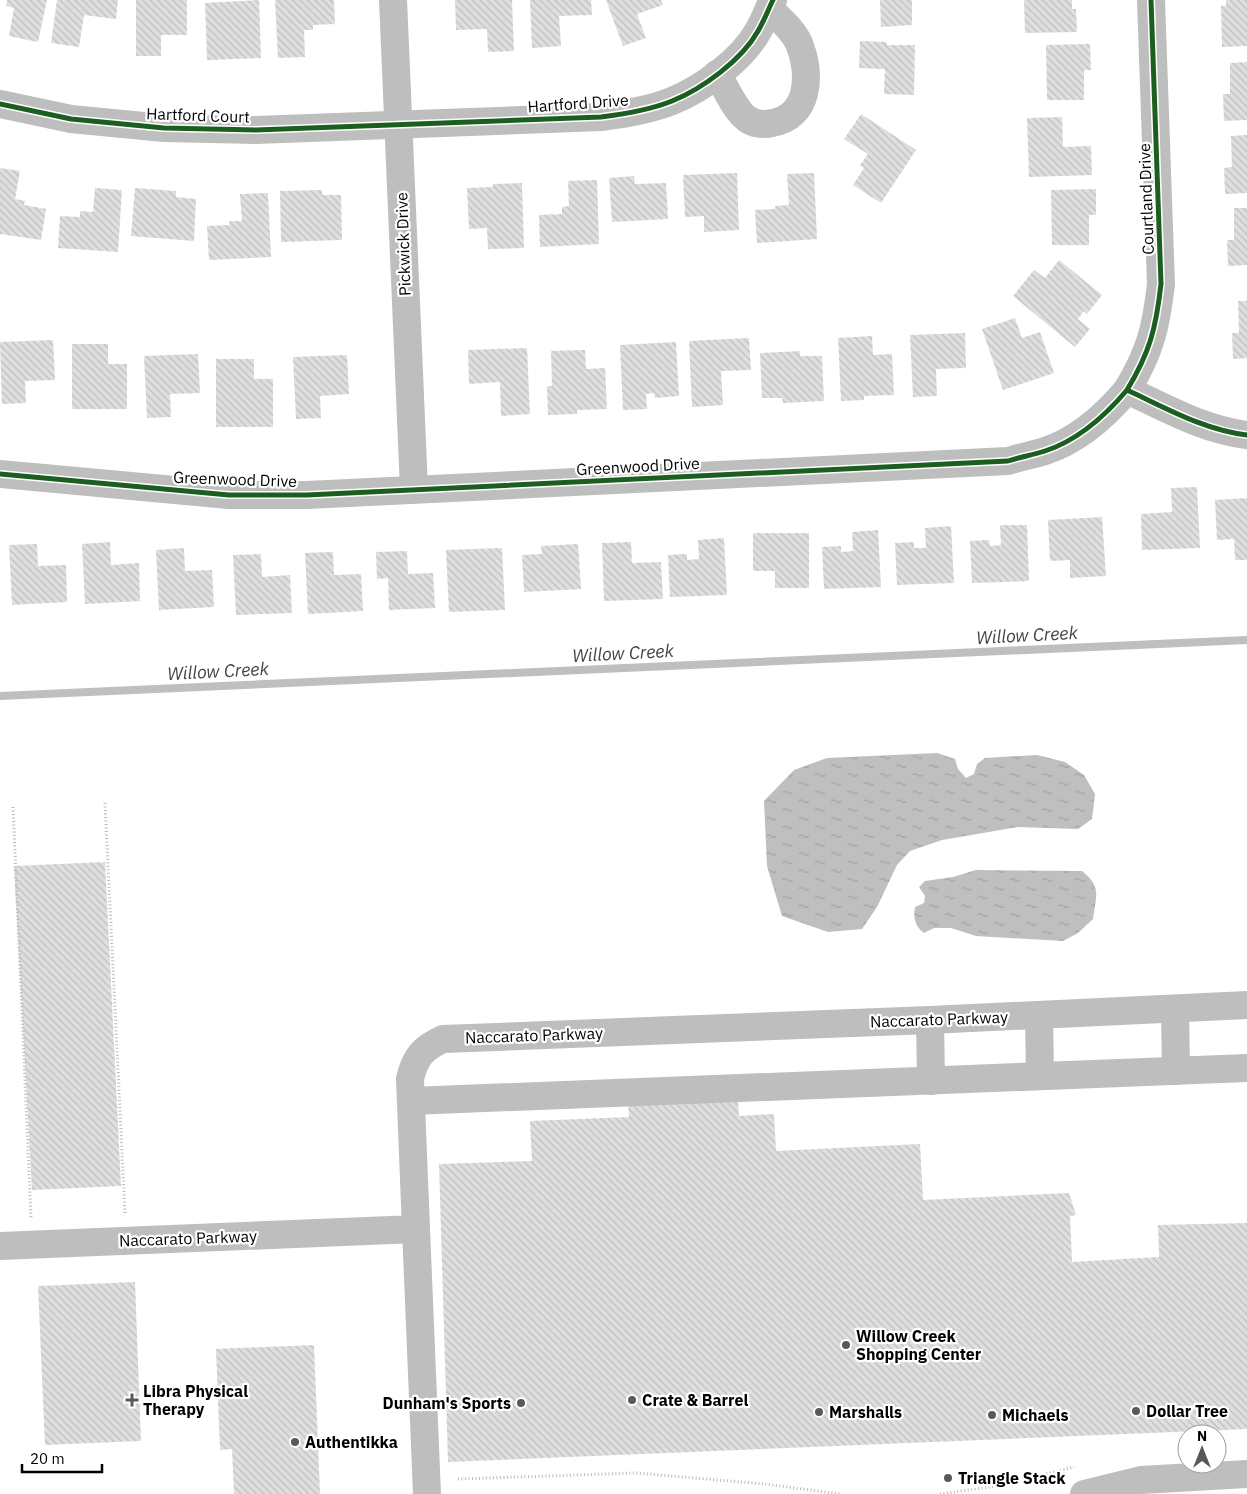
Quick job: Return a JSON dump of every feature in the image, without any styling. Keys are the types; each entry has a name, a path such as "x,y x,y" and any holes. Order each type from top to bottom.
{"street":[{"name":"Pickwick Drive","path":"393,0 414,489"},
{"name":"Courtland Drive","path":"1128,390 1142,366 1150,346 1158,316 1161,284 1151,0"},
{"name":"Hartford Drive","path":"398,124 611,116 640,111 673,101 704,84 735,59 757,33 771,4"},
{"path":"717,74 741,113 755,123 778,122 791,116 801,105 806,83 801,47 795,35 771,4"},
{"name":"Hartford Court","path":"0,104 71,119 164,128 256,130 398,124"},
{"path":"1128,390 1202,425 1229,433 1247,435"},
{"name":"Greenwood Drive","path":"0,474 228,495 307,495 1008,461 1046,451 1079,435 1108,413 1128,390"},
{"name":"Naccarato Parkway","path":"0,1246 416,1229 410,1079 414,1064 421,1054 431,1044 443,1038 1247,1006"},
{"path":"1175,1009 1176,1071"},
{"path":"1039,1015 1040,1076"},
{"path":"930,1020 931,1081"},
{"path":"410,1101 1247,1068"},
{"path":"416,1229 427,1494"},
{"path":"1084,1494 1140,1480 1247,1474"}],"path":[{"path":"106,803 125,1214 116,1215"},
{"path":"13,807 31,1219 40,1219"},
{"path":"940,1494 996,1486 1075,1467"},
{"path":"458,1479 636,1473 765,1484 840,1494"}],"water":[{"path":"937,753 955,759 958,769 966,778 974,774 977,764 985,758 1037,755 1065,762 1084,775 1095,794 1092,819 1078,829 1018,827 942,840 910,851 897,865 877,907 862,929 828,932 782,916 767,866 764,801 794,770 827,758"},
{"path":"976,870 1082,871 1093,882 1095,887 1096,898 1093,919 1078,933 1063,941 976,936 951,928 934,928 924,933 917,925 914,915 915,907 924,903 925,896 919,887 925,881 953,877"}],"building":[{"path":"7,0 47,0 38,42 9,36 14,8 6,6"},
{"path":"57,0 118,0 116,19 84,15 79,47 51,43"},
{"path":"136,0 187,0 187,35 161,35 161,56 136,56"},
{"path":"259,0 261,58 207,60 205,3"},
{"path":"275,0 334,0 335,24 313,25 313,30 304,30 305,57 278,58"},
{"path":"455,0 512,0 514,51 488,52 487,29 456,30"},
{"path":"530,0 591,0 592,15 559,16 561,46 532,48"},
{"path":"606,0 661,0 663,5 637,14 646,38 623,46"},
{"path":"880,0 912,0 912,25 881,27"},
{"path":"1024,0 1072,0 1072,9 1076,9 1077,32 1025,33"},
{"path":"1226,0 1247,0 1247,46 1222,47 1221,6 1226,6"},
{"path":"860,41 887,42 887,45 915,45 914,95 884,94 885,69 859,68"},
{"path":"1090,44 1091,70 1084,70 1084,100 1047,100 1046,45"},
{"path":"1247,62 1247,120 1224,121 1223,94 1230,94 1230,63"},
{"path":"861,114 916,150 881,203 853,185 864,168 860,165 868,154 844,139"},
{"path":"1062,117 1063,147 1091,146 1092,175 1029,177 1027,118"},
{"path":"1247,135 1247,193 1225,194 1224,168 1232,167 1231,136"},
{"path":"0,168 20,171 15,199 25,201 24,205 46,209 41,240 0,234"},
{"path":"737,173 739,230 704,232 704,216 685,217 683,175"},
{"path":"814,173 817,239 757,243 755,210 775,209 775,206 789,205 787,174"},
{"path":"634,176 635,184 666,183 668,219 612,222 609,178"},
{"path":"597,180 599,244 540,247 539,215 562,214 562,207 569,206 568,181"},
{"path":"522,183 524,248 488,249 487,228 469,229 467,188 493,187 493,184"},
{"path":"95,188 122,190 118,252 58,248 60,216 80,217 80,211 93,212"},
{"path":"135,188 176,191 176,197 196,199 194,241 131,236"},
{"path":"1096,189 1096,215 1089,215 1089,245 1052,245 1051,190"},
{"path":"322,190 322,195 341,195 342,240 281,242 280,191"},
{"path":"268,193 271,257 209,260 207,226 230,225 229,221 242,221 240,194"},
{"path":"1234,208 1247,208 1247,265 1228,266 1227,240 1234,240"},
{"path":"1059,260 1102,295 1087,314 1084,311 1078,319 1090,329 1075,347 1013,296 1034,270 1045,278"},
{"path":"1238,301 1247,301 1247,358 1233,359 1232,333 1239,333"},
{"path":"1015,318 1022,338 1040,332 1054,373 1003,390 982,329"},
{"path":"965,333 966,368 936,369 937,396 913,397 910,335"},
{"path":"872,336 873,355 892,354 894,395 864,396 864,400 841,401 838,338"},
{"path":"749,338 751,370 721,371 723,405 692,407 689,341"},
{"path":"53,340 55,380 25,381 26,403 2,404 0,342"},
{"path":"676,342 679,396 655,398 654,393 646,394 647,409 623,410 620,345"},
{"path":"72,344 108,344 108,364 127,364 127,409 72,409"},
{"path":"527,348 530,414 501,416 500,382 469,384 468,350"},
{"path":"585,350 586,369 605,368 607,409 577,410 577,414 548,415 547,386 552,386 551,351"},
{"path":"800,351 800,356 822,356 824,401 783,403 782,398 762,398 760,353"},
{"path":"198,354 200,393 170,394 171,417 147,418 144,356"},
{"path":"347,355 349,394 320,396 321,418 296,419 293,357"},
{"path":"216,359 254,359 254,379 273,379 273,427 216,427"},
{"path":"1197,487 1200,548 1142,550 1141,514 1172,512 1171,488"},
{"path":"1247,498 1247,560 1235,560 1234,539 1217,540 1215,500"},
{"path":"1102,517 1106,576 1070,578 1070,560 1050,561 1048,520"},
{"path":"1000,525 1027,525 1029,581 972,583 970,541 989,540 990,546 1001,545"},
{"path":"951,526 954,583 897,585 895,543 914,542 914,548 926,548 925,528"},
{"path":"878,530 881,587 824,589 822,547 841,546 841,552 853,551 852,532"},
{"path":"753,533 809,533 809,588 775,588 775,571 753,571"},
{"path":"724,538 727,595 670,597 668,555 687,554 687,560 699,559 698,540"},
{"path":"110,542 111,565 139,563 140,601 85,604 82,544"},
{"path":"631,542 632,563 661,562 663,599 604,601 602,543"},
{"path":"37,544 38,566 66,565 67,602 12,605 9,545"},
{"path":"578,544 581,589 524,592 522,555 542,554 541,546"},
{"path":"184,548 185,571 212,570 214,607 159,610 156,550"},
{"path":"502,548 505,610 449,612 446,550"},
{"path":"407,551 408,574 433,573 435,608 389,610 388,578 377,579 376,552"},
{"path":"333,552 334,575 361,574 363,611 308,614 305,553"},
{"path":"261,554 262,577 290,575 292,613 236,615 233,555"},
{"path":"105,862 121,1186 32,1190 14,866"},
{"name":"Willow Creek Shopping Center","path":"738,1099 739,1116 774,1114 776,1151 920,1144 923,1200 1069,1193 1076,1215 1070,1216 1072,1262 1159,1257 1158,1225 1247,1223 1247,1429 1227,1430 1227,1424 1177,1424 1177,1432 448,1462 439,1164 532,1161 530,1121 629,1117 628,1102"},
{"path":"135,1282 141,1441 45,1445 38,1286"},
{"path":"314,1345 320,1494 234,1494 232,1449 220,1450 216,1349"}],"waterway":[{"name":"Willow Creek","path":"0,696 1247,640"}],"cycle path":[{"path":"0,104 71,119 164,128 256,130 610,116 664,104 684,96 708,81 732,63 751,42 773,0"},
{"path":"1127,390 1141,364 1151,339 1161,284 1151,0"},
{"path":"0,474 229,495 307,495 1008,461 1045,451 1080,434 1110,409 1127,390 1200,423 1247,435"}],"place":[{"name":"Willow Creek Shopping Center","path":"846,1345"},
{"name":"Libra Physical Therapy","path":"132,1400"},
{"name":"Crate & Barrel","path":"632,1400"},
{"name":"Dunham's Sports","path":"521,1403"},
{"name":"Dollar Tree","path":"1136,1411"},
{"name":"Marshalls","path":"819,1412"},
{"name":"Michaels","path":"992,1415"},
{"name":"Authentikka","path":"295,1442"},
{"name":"Triangle Stack","path":"948,1478"}]}
